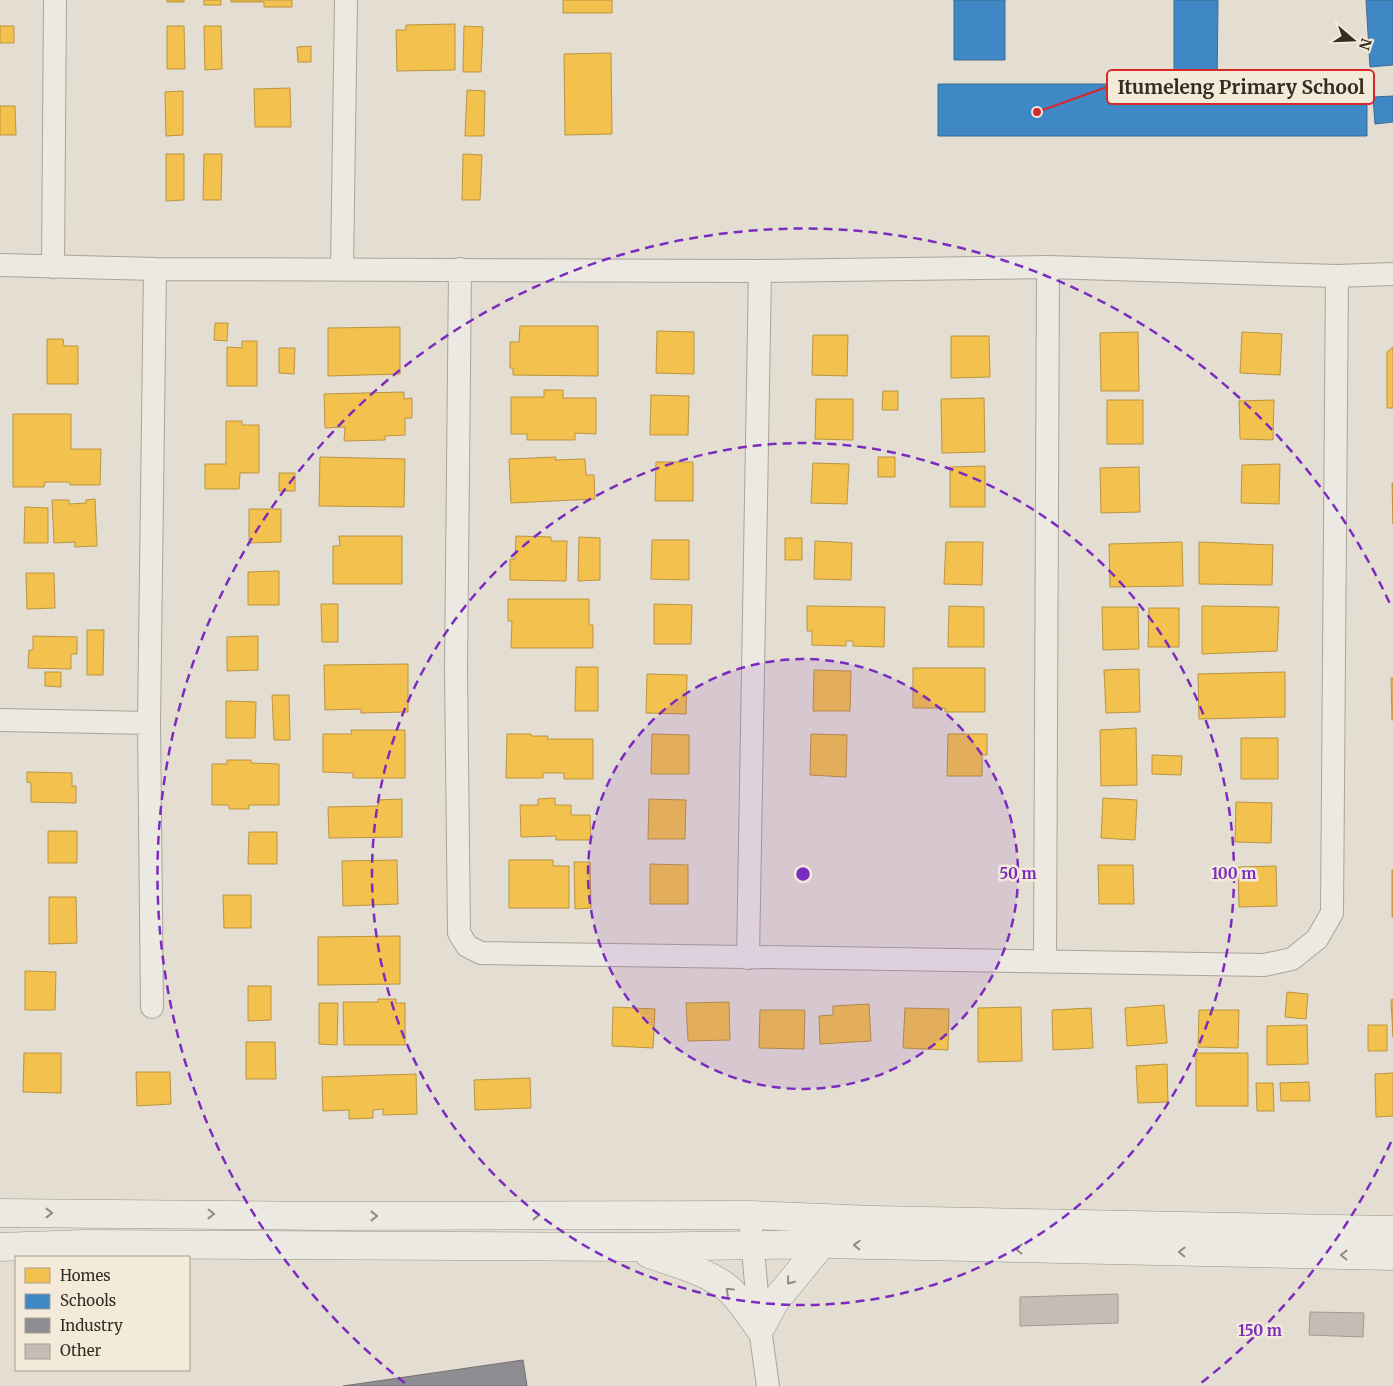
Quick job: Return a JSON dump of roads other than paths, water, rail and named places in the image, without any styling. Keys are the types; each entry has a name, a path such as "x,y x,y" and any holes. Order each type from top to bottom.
{"main road":[{"path":"0,1213 324,1216 750,1215 884,1221 1393,1230"},
{"path":"0,1247 84,1244 629,1247 822,1244 1393,1256"},
{"path":"629,1247 703,1272 726,1287 760,1328 780,1294 822,1244"}],"street":[{"path":"53,267 55,0"},
{"path":"342,269 346,0"},
{"path":"0,265 155,269 760,271 1048,267 1337,276 1393,274"},
{"path":"1045,960 1048,267"},
{"path":"152,1007 149,723 155,269"},
{"path":"460,269 456,670 459,933 467,946 481,953 748,958 1045,960 1264,966 1292,958 1317,939 1332,913 1337,276"},
{"path":"748,958 760,271"},
{"path":"0,720 149,723"},
{"path":"750,1215 760,1328 768,1386"}],"place":[{"name":"Itumeleng Primary School","path":"1037,112"}]}
